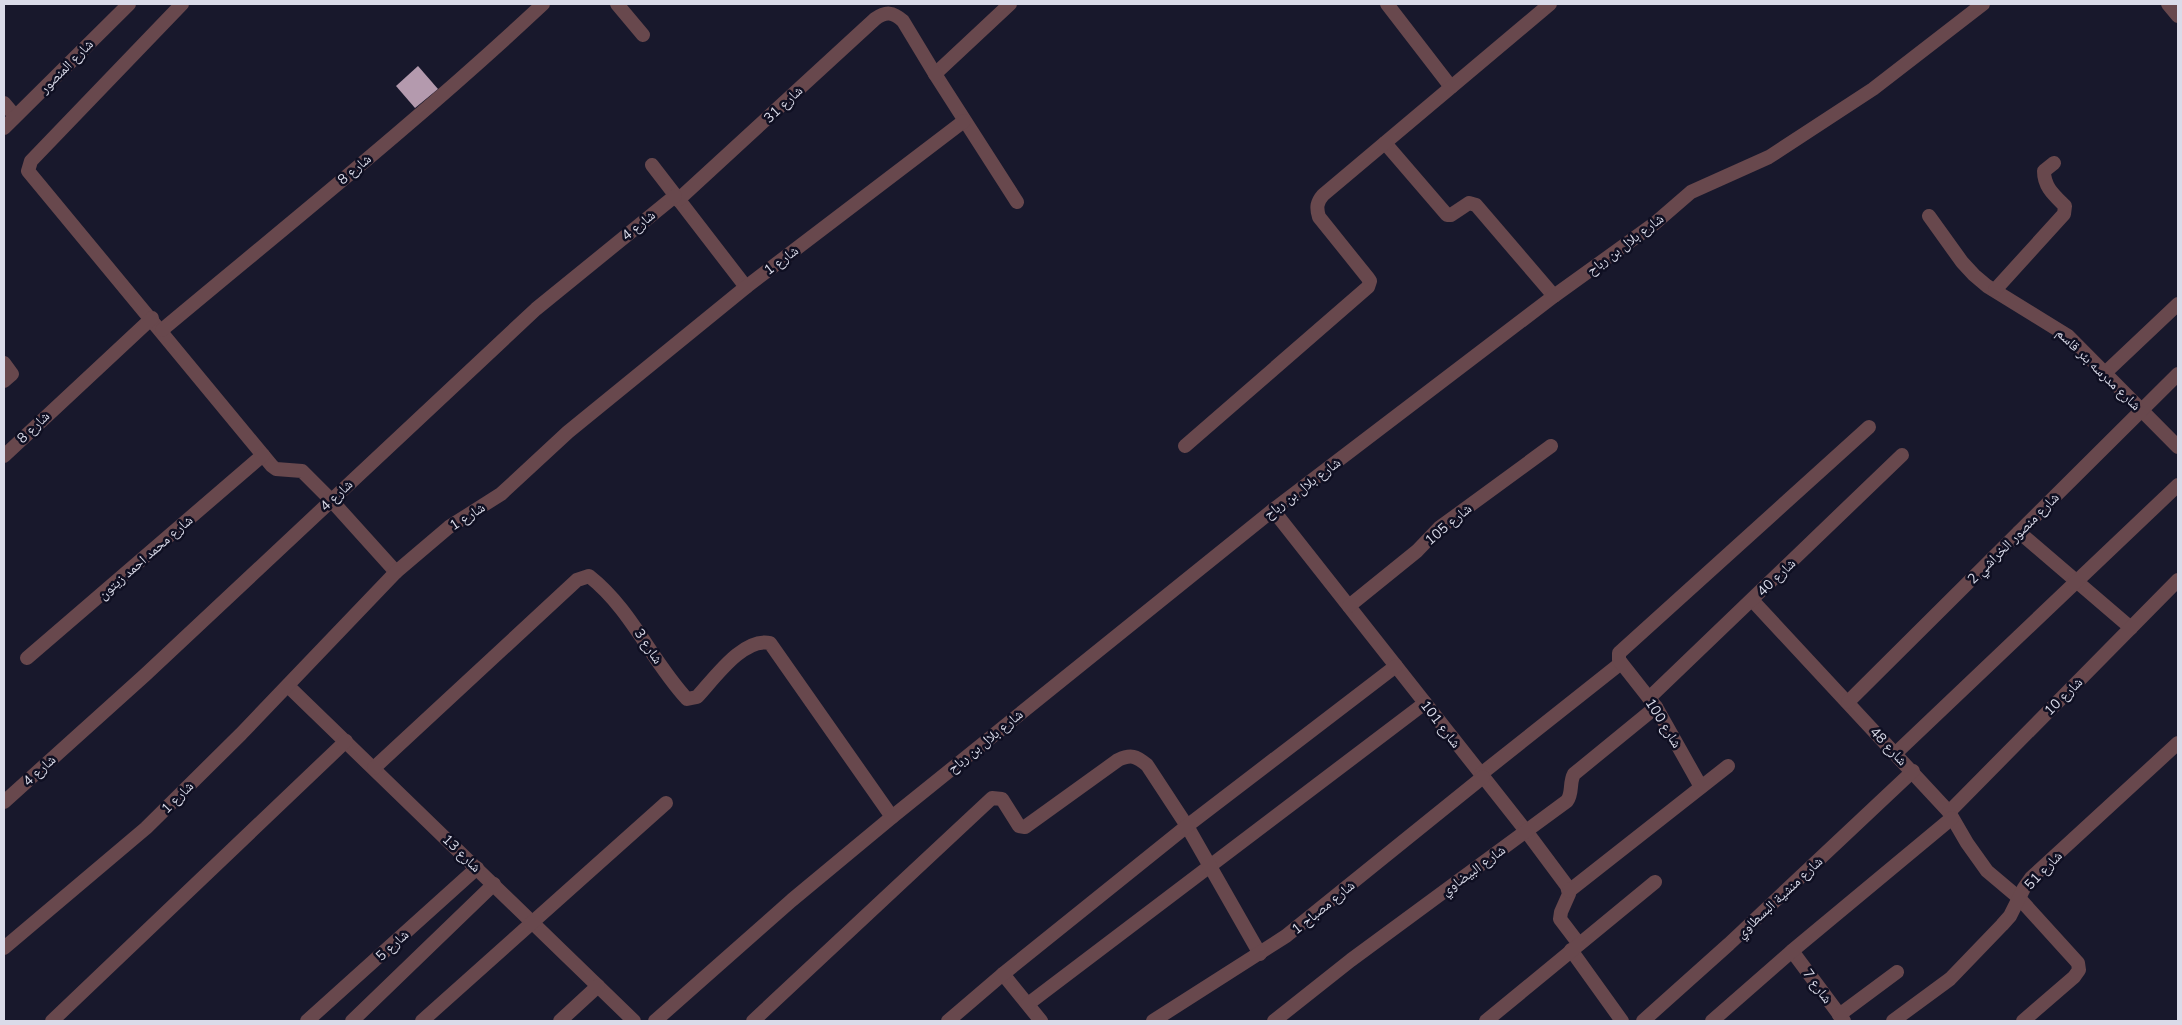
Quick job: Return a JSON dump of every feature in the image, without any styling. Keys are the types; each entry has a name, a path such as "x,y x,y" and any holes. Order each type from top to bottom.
{"street":[{"name":"شارع المنصور","path":"4,128 128,4"},
{"path":"182,4 38,154 27,168 29,174 162,330 263,455 276,469 302,471 396,572"},
{"name":"شارع 8","path":"162,330 396,135 488,56 543,4"},
{"path":"617,4 643,35"},
{"path":"1010,4 935,74 1017,202"},
{"path":"1387,4 1451,87"},
{"path":"1185,446 1368,287 1368,278 1324,226 1317,208 1318,201 1323,194 1550,4"},
{"name":"شارع بلال بن رباح","path":"655,1021 792,900 892,817 1273,510 1554,296 1654,224 1691,192 1769,158 1873,89 1983,4"},
{"path":"2168,4 2178,16"},
{"name":"شارع 31","path":"677,198 875,19 889,13 896,15 904,21 935,74"},
{"path":"4,103 15,116"},
{"name":"شارع 1","path":"4,948 146,828 288,686 396,572 449,527 500,494 568,432 746,287 964,121"},
{"path":"1385,143 1447,214 1454,214 1469,203 1476,205 1554,296"},
{"path":"1994,290 2064,214 2065,206 2050,190 2044,180 2044,171 2054,163"},
{"path":"652,165 746,287"},
{"name":"شارع 4","path":"4,802 145,675 536,309 677,198"},
{"name":"شارع مدرسه بئر قاسم","path":"1929,216 1962,262 1994,290 2068,336 2178,447"},
{"path":"2105,373 2178,304"},
{"name":"شارع 8","path":"4,456 152,318"},
{"path":"4,363 12,374 4,381"},
{"name":"شارع منصور الخراشي 2","path":"1848,702 2178,374"},
{"path":"1621,663 1618,656 1621,650 1869,427"},
{"name":"شارع 105","path":"1349,606 1417,551 1439,528 1551,446"},
{"name":"شارع محمد احمد زيتون","path":"27,658 263,455"},
{"name":"شارع 40","path":"1652,703 1752,600 1902,455"},
{"path":"1896,753 2178,485"},
{"name":"شارع 101","path":"1273,510 1526,831 1569,891"},
{"path":"2019,532 2131,628"},
{"name":"شارع 3","path":"374,768 577,580 589,576 600,585 635,626 687,699 697,698 742,650 761,641 770,643 892,817"},
{"name":"شارع 10","path":"1712,1021 1950,815 2178,580"},
{"name":"شارع 48","path":"1752,600 1913,771 1950,815 1982,864 2019,898 2079,966 2074,976 2023,1021"},
{"name":"شارع 100","path":"1621,663 1652,703 1701,787"},
{"name":"شارع مصباح 1","path":"1153,1021 1260,954 1316,913 1621,663"},
{"path":"948,1021 1002,974 1186,826 1396,666"},
{"name":"شارع 13","path":"288,686 346,740 634,1021"},
{"path":"1028,1004 1425,703"},
{"name":"شارع البيضاوي","path":"1274,1021 1350,960 1567,801 1570,796 1570,782 1574,774 1652,703"},
{"path":"52,1021 346,740"},
{"name":"شارع 51","path":"1892,1021 1950,979 2010,916 2031,878 2178,743"},
{"path":"753,1021 992,798 1002,799 1020,826 1025,827 1118,760 1128,756 1138,758 1147,765 1210,866 1260,954"},
{"path":"1622,1021 1575,947 1560,919 1569,891 1728,766"},
{"name":"شارع منشية البسطاوي","path":"1643,1021 1729,944 1913,771"},
{"path":"422,1021 666,803"},
{"name":"شارع 5","path":"307,1021 477,868"},
{"path":"1486,1021 1655,882"},
{"path":"352,1021 494,884"},
{"name":"شارع 7","path":"1792,951 1841,1018"},
{"path":"1841,1018 1897,972"},
{"path":"1002,974 1039,1020"},
{"path":"560,1021 598,986"}],"building":[{"path":"418,66 438,89 415,108 396,86"}]}
